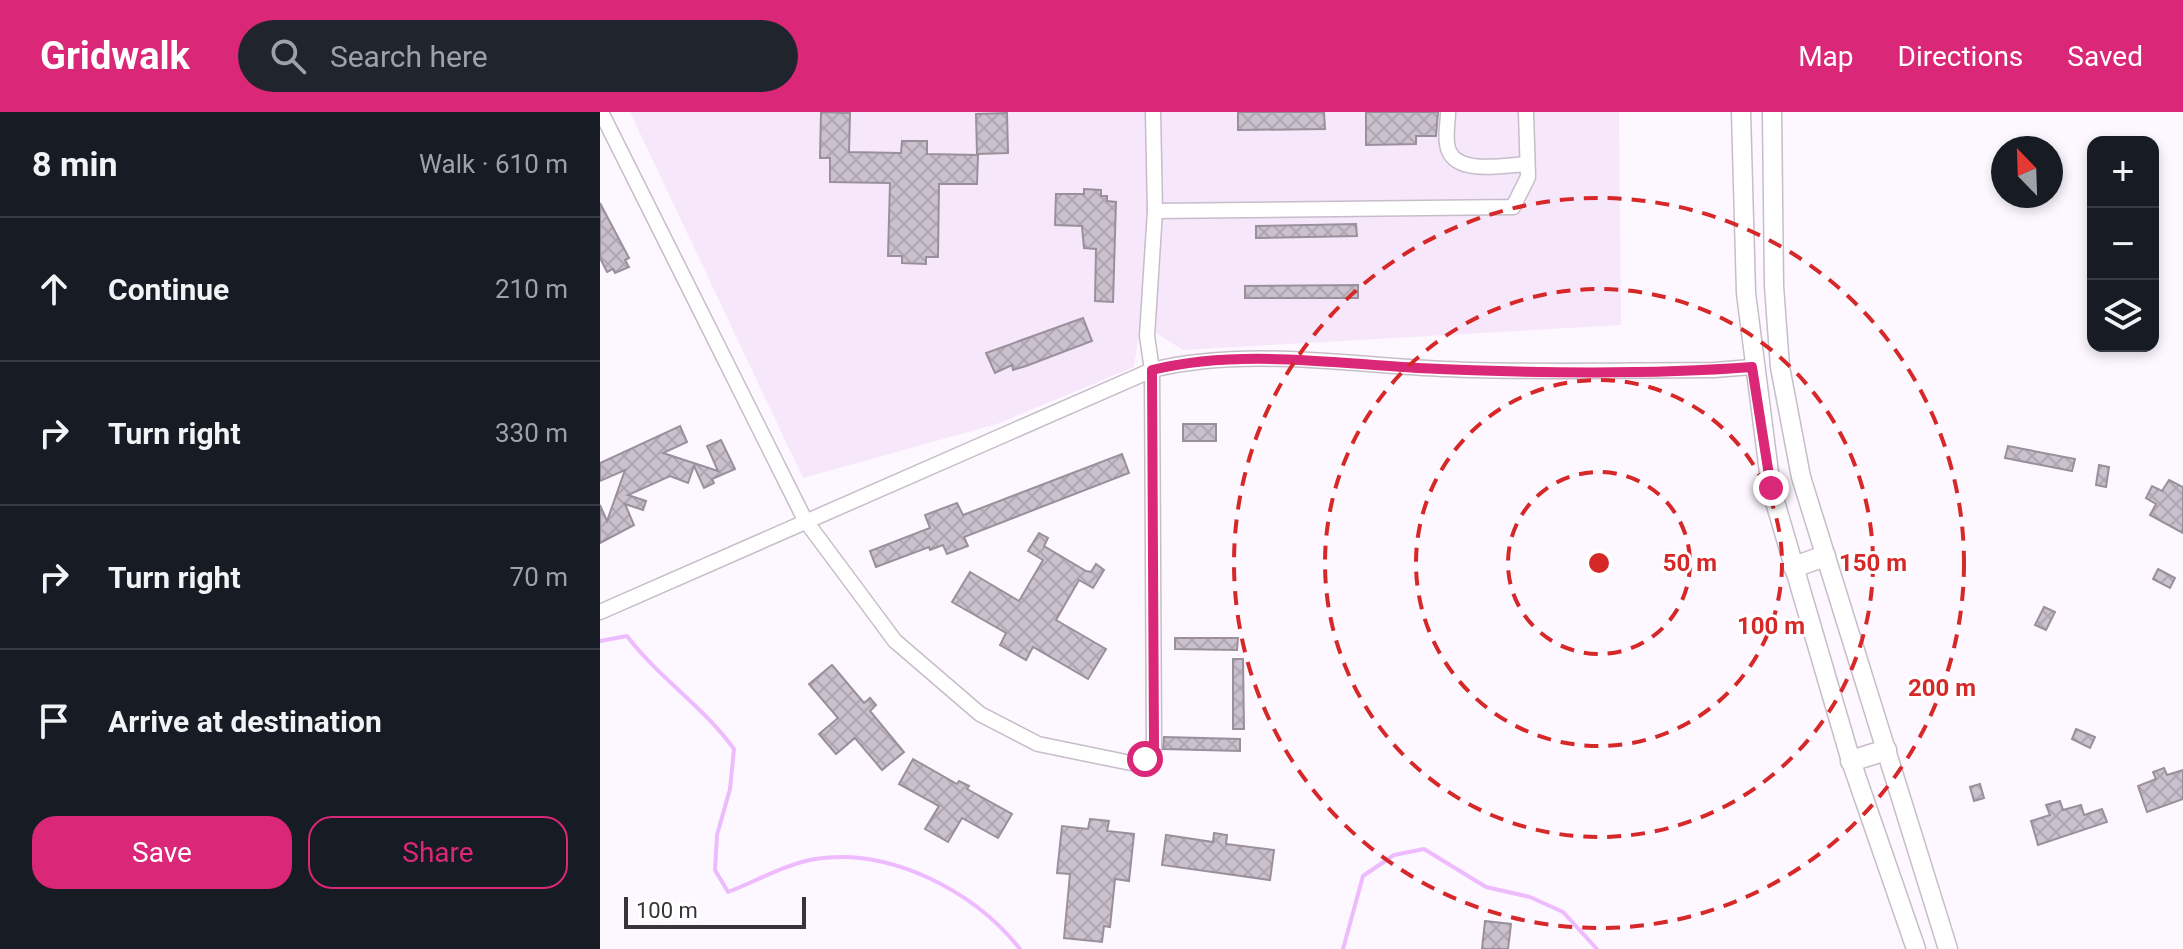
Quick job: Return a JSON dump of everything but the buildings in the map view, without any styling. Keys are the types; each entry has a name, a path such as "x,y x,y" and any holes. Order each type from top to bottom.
{"highway":[{"path":"1794,567 1825,556"},
{"path":"1851,761 1886,750"}],"main road":[{"path":"1741,112 1746,293 1752,367 1771,488 1851,761 1916,949"},
{"path":"1772,112 1774,286 1780,367 1801,477 1948,949"}],"lane":[{"path":"601,112 805,520 895,641 980,714 1038,744 1131,763 1145,759 1154,747 1152,370 1147,336 1155,211 1153,112"},
{"path":"1448,112 1447,144 1456,160 1466,166 1527,164"},
{"path":"1155,211 1513,207 1528,177 1526,112"},
{"path":"600,612 1152,370 1187,362 1246,359 1449,369 1752,367"}],"shaded area":[{"path":"630,112 1619,112 1621,325 1183,350 1156,333 1138,339 1134,367 997,424 803,478"}],"waterway":[{"path":"600,641 627,636 709,719 734,749 730,789 717,835 715,870 728,892 805,861 843,857 872,860 901,867 955,892 1001,928 1020,949"},
{"path":"1343,949 1363,876 1394,855 1424,849 1486,887 1530,897 1563,912 1597,949"}],"route":[{"path":"1145,759 1154,747 1152,370 1187,362 1246,359 1449,369 1714,370 1752,367 1771,488"}]}
